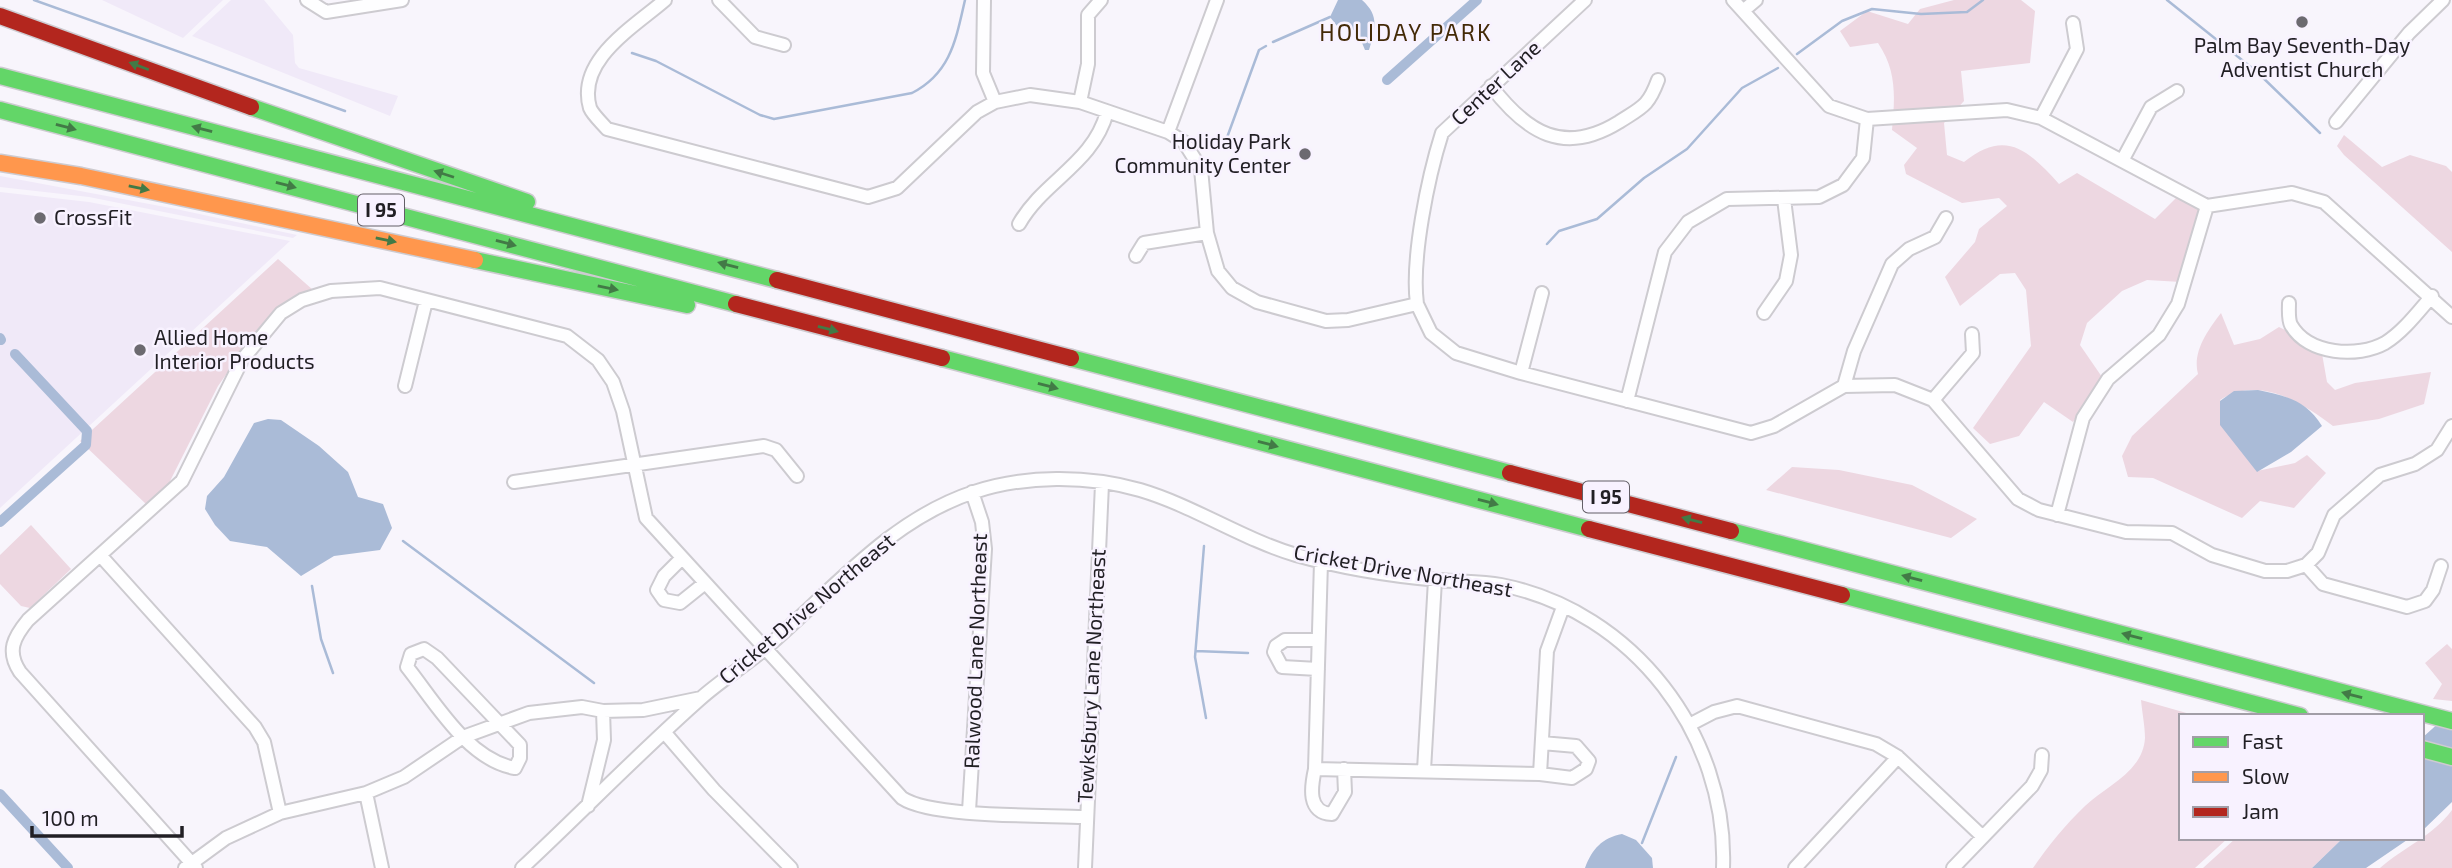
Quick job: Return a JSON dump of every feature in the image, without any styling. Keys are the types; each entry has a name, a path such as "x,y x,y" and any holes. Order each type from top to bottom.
{"highway":[{"path":"0,16 346,141 542,206 600,232"},
{"name":"I 95","path":"0,76 2452,722"},
{"name":"I 95","path":"0,110 2292,714"},
{"path":"0,163 81,176 690,306 762,311"},
{"path":"2424,749 2452,757"}],"street":[{"path":"307,0 326,12 402,0"},
{"path":"665,0 601,56 587,84 591,110 607,130 868,197 897,188 977,112 995,102 1030,95 1080,102 1168,132 1184,142 1202,169 1207,233 1218,271 1232,288 1257,302 1326,321 1348,320 1417,304 1431,334 1456,353 1521,373 1751,433 1774,426 1844,386 1895,385 1933,400 2018,499 2057,515 2126,532 2172,533 2212,555 2265,570 2287,571 2306,565 2318,553 2334,515 2379,475 2415,464 2437,450 2452,426"},
{"path":"719,0 755,37 784,45"},
{"path":"984,0 983,73 995,102"},
{"path":"1080,102 1088,64 1088,15 1101,0"},
{"path":"1168,132 1217,0"},
{"name":"Center Lane","path":"1417,304 1415,283 1433,160 1442,133 1585,0"},
{"path":"1733,0 1829,106 1867,119 2007,110 2041,118 2207,206 2292,193 2324,202 2452,317"},
{"path":"1744,11 1756,0"},
{"path":"2336,122 2409,33 2443,0"},
{"path":"2041,118 2077,49 2073,23"},
{"path":"1491,86 1533,130 1557,139 1578,138 1604,131 1650,102 1658,80"},
{"path":"2122,161 2151,107 2177,91"},
{"path":"1019,224 1031,202 1090,151 1107,113"},
{"path":"1627,401 1665,252 1688,222 1727,200 1819,197 1843,185 1863,158 1867,119"},
{"path":"1763,313 1786,281 1791,255 1784,199"},
{"path":"2057,515 2084,418 2108,379 2159,335 2178,304 2207,206"},
{"path":"1844,386 1854,351 1892,264 1909,249 1935,237 1946,218"},
{"path":"1136,256 1144,243 1207,233"},
{"path":"702,698 643,710 603,711 582,707 529,713 463,737 404,777 366,793 280,813 226,838 191,866 20,672 11,652 17,634 28,620 182,481 242,360 281,313 302,300 352,288 380,288 567,336 598,360 613,382 623,411 646,518 902,798 913,805 940,811 1084,817"},
{"path":"1521,373 1542,293"},
{"path":"2289,303 2290,323 2300,334 2321,348 2339,352 2365,350 2385,343 2431,296"},
{"path":"405,386 425,301"},
{"path":"1933,400 1972,353 1972,334"},
{"path":"514,482 764,446 776,450 797,476"},
{"name":"Cricket Drive Northeast","path":"522,868 702,698 765,648 886,538 942,505 972,492 1003,484 1055,478 1140,490 1277,549 1321,562 1435,580 1500,585 1563,607 1635,653 1671,694 1689,725 1715,789 1723,840 1723,868"},
{"name":"Tewksbury Lane Northeast","path":"1085,868 1084,817 1102,484"},
{"name":"Ralwood Lane Northeast","path":"969,811 985,549 982,522 972,492"},
{"path":"100,555 255,727 264,742 280,813"},
{"path":"682,558 659,584 657,590 664,600 680,603 705,583"},
{"path":"1321,562 1315,769 1312,784 1314,806 1319,811 1332,814 1345,792 1344,769"},
{"path":"2306,565 2323,584 2407,607 2425,601 2433,590 2441,566"},
{"path":"1424,769 1435,580"},
{"path":"1540,774 1547,651 1563,607"},
{"path":"1318,640 1285,640 1276,646 1274,652 1282,667 1318,669"},
{"path":"424,649 437,658 520,745 520,758 515,768 497,765 463,737 407,667 411,654 424,649"},
{"path":"1689,725 1714,712 1737,706 1876,744 1898,757 1983,837"},
{"path":"588,806 604,740 603,711"},
{"path":"665,733 714,790 791,868"},
{"path":"1315,769 1424,769 1572,778 1586,769 1589,761 1576,746 1542,743"},
{"path":"1954,868 2032,786 2040,770 2042,755"},
{"path":"1795,868 1898,757"},
{"path":"366,793 382,868"}],"shaded area":[{"path":"102,0 223,0 183,38"},
{"path":"231,0 264,0 293,35 295,63 299,68 398,96 390,116 192,36"},
{"path":"1954,0 2021,0 2035,11 2030,63 1961,71 1964,101 1944,123 1947,155 1964,162 1992,146 2005,145 2027,154 2059,184 2077,173 2155,219 2181,193 2204,209 2181,282 2147,280 2122,291 2087,323 2080,345 2102,377 2073,422 2044,402 2019,436 1990,444 1973,428 2031,346 2026,290 2015,273 2000,274 1960,306 1945,277 1975,242 1979,229 2007,206 1999,198 1962,203 1906,174 1904,165 1917,148 1892,130 1892,74 1884,53 1878,43 1850,47 1840,31 1867,11 1908,24 1920,9"},
{"path":"2344,135 2382,167 2410,155 2446,166 2452,172 2452,252 2344,155 2337,146"},
{"path":"0,176 297,235 293,238 89,197 0,187"},
{"path":"0,192 89,202 290,241 0,508"},
{"path":"278,259 313,290 278,308 259,328 218,386 167,487 147,505 80,441"},
{"path":"2221,313 2234,345 2260,339 2279,327 2321,348 2327,382 2335,390 2355,383 2431,372 2424,404 2379,419 2333,426 2307,408 2264,391 2235,393 2220,400 2257,471 2295,463 2307,455 2326,473 2294,508 2260,501 2242,518 2153,478 2128,477 2122,456 2132,436 2198,374 2199,350 2206,334"},
{"path":"1792,467 1839,470 1912,485 1977,519 1951,538 1766,490"},
{"path":"31,525 71,569 30,608 21,606 0,584 0,555"},
{"path":"2447,644 2452,649 2452,701 2433,699 2442,684 2425,663"},
{"path":"2141,700 2190,714 2179,714 2179,840 2226,840 2195,868 2033,868 2057,835 2078,813 2131,769 2143,750 2145,738"},
{"path":"2452,810 2452,868 2380,868 2419,840 2424,840 2424,836"},
{"path":"2234,840 2341,840 2312,868 2203,868"}],"water":[{"path":"1338,0 1362,0 1372,12 1374,29 1369,50 1365,50 1357,31 1337,26 1330,17"},
{"path":"2258,390 2294,400 2309,410 2322,426 2291,452 2257,472 2220,425 2220,401 2234,391"},
{"path":"268,419 281,420 319,446 348,472 358,497 383,504 392,528 380,550 334,556 301,576 267,547 230,541 215,525 205,509 207,496 224,477 254,423"},
{"path":"2452,711 2452,802 2424,829 2424,736"},
{"path":"1622,834 1636,840 1652,858 1653,868 1585,868 1599,845"},
{"path":"2341,840 2407,840 2366,868 2312,868"}],"waterway":[{"path":"34,0 345,111"},
{"path":"632,53 656,61 760,115 774,119 912,93 925,85 944,65 950,54 965,0"},
{"path":"1387,80 1477,0"},
{"path":"1797,54 1842,21 1872,9 1921,14 1967,12 1983,0"},
{"path":"2167,0 2257,72 2320,133"},
{"path":"1273,42 1330,17"},
{"path":"1225,143 1259,50 1266,46"},
{"path":"1547,244 1559,231 1597,219 1644,178 1687,149 1742,88 1778,68"},
{"path":"0,522 86,445 87,431 15,354"},
{"path":"403,541 594,683"},
{"path":"1204,546 1195,657 1206,718"},
{"path":"312,586 321,639 333,673"},
{"path":"1196,651 1248,653"},
{"path":"1642,843 1676,757"},
{"path":"0,794 68,868"}],"traffic: fast":[{"path":"0,76 777,280"},
{"path":"251,107 527,202"},
{"path":"0,110 736,304"},
{"path":"475,260 687,305"},
{"path":"942,358 1589,529"},
{"path":"1071,358 1510,473"},
{"path":"1731,531 2452,721"},
{"path":"1842,595 2292,714"},
{"path":"2424,750 2452,757"}],"traffic: slow":[{"path":"0,163 81,176 475,260"}],"traffic: jam":[{"path":"0,16 251,107"},
{"path":"777,280 1071,358"},
{"path":"736,304 942,358"},
{"path":"1510,473 1731,531"},
{"path":"1589,529 1842,595"}],"place":[{"name":"Palm Bay Seventh-Day Adventist Church","path":"2302,22"},
{"name":"Holiday Park Community Center","path":"1305,154"},
{"name":"CrossFit","path":"40,218"},
{"name":"Allied Home Interior Products","path":"140,350"}],"district":[{"name":"HOLIDAY PARK","path":"1406,33"}]}
